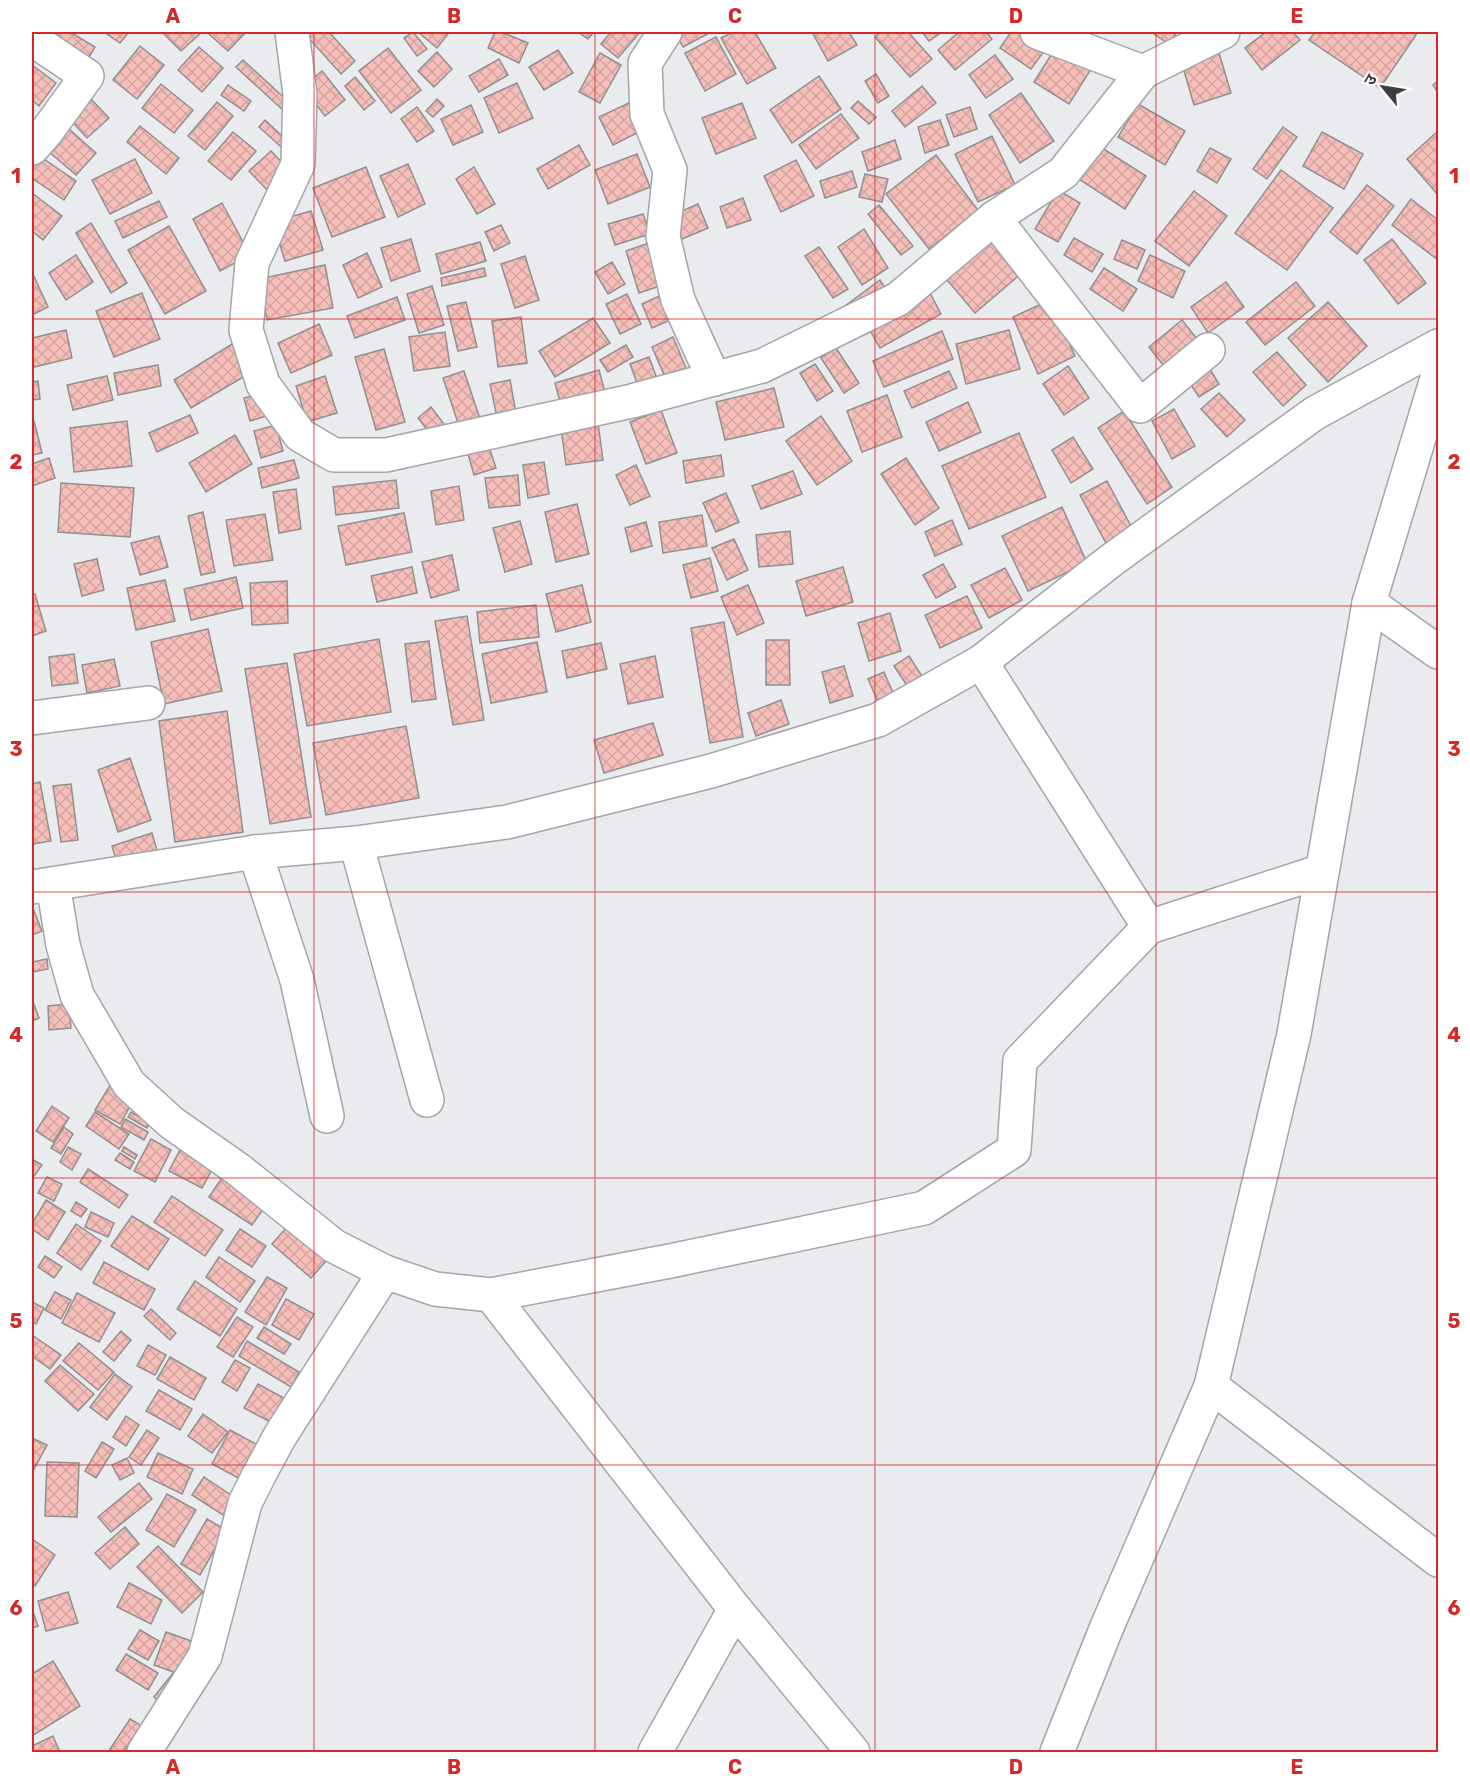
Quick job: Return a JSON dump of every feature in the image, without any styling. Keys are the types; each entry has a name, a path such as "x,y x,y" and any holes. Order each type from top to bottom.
{"street":[{"path":"292,32 300,94 298,164 252,263 246,330 263,384 300,435 334,455 386,455 632,401 762,366 898,299 994,218 1063,173 1143,72 1223,32"},
{"path":"665,32 645,63 647,114 670,170 663,236 678,300 714,379"},
{"path":"1037,32 1143,72"},
{"path":"32,39 87,76 32,148"},
{"path":"994,218 1140,406 1208,350"},
{"path":"1322,871 1149,927 1020,1061 1014,1150 924,1208 491,1295 435,1289 385,1272 334,1246 239,1170 172,1123 129,1084 77,995 63,945 42,886 255,852 356,843 507,822 711,771 878,720 981,663 1113,560 1315,413 1438,346"},
{"path":"1057,1752 1106,1629 1211,1386 1294,1034 1369,603 1438,375"},
{"path":"1369,603 1438,652"},
{"path":"981,663 1149,927"},
{"path":"32,718 148,703"},
{"path":"356,843 427,1100"},
{"path":"255,852 297,980 327,1116"},
{"path":"144,1752 205,1656 245,1503 259,1475 286,1426 385,1272"},
{"path":"491,1295 735,1609 853,1752"},
{"path":"1211,1386 1438,1560"},
{"path":"655,1752 735,1609"}],"building":[{"path":"35,32 70,32 95,47 85,64"},
{"path":"104,32 129,32 120,43"},
{"path":"162,32 202,32 181,51"},
{"path":"212,32 246,32 228,51 209,34"},
{"path":"329,32 355,61 341,74 305,34"},
{"path":"413,32 427,49 417,56 404,38"},
{"path":"418,32 445,32 448,34 437,48"},
{"path":"495,32 501,32 528,43 519,63 488,48"},
{"path":"578,32 594,32 588,39"},
{"path":"611,32 640,32 618,58 601,44"},
{"path":"675,32 711,32 683,47"},
{"path":"733,32 755,32 776,68 747,84 721,38"},
{"path":"812,32 849,32 857,45 828,61"},
{"path":"881,32 908,32 932,59 910,77 875,37"},
{"path":"922,32 942,32 929,41"},
{"path":"959,32 986,32 992,39 955,70 938,50"},
{"path":"1011,32 1018,32 1045,50 1031,69 1000,48"},
{"path":"1151,32 1177,32 1169,44"},
{"path":"1266,32 1293,32 1300,40 1262,70 1245,48"},
{"path":"1315,32 1418,32 1380,88 1309,40"},
{"path":"716,37 736,74 705,91 685,53"},
{"path":"1058,44 1093,66 1069,104 1034,82"},
{"path":"140,46 164,65 137,99 113,80"},
{"path":"199,47 223,68 202,92 178,70"},
{"path":"388,48 421,90 391,113 359,71"},
{"path":"558,50 573,73 544,90 529,67"},
{"path":"437,52 452,69 434,87 418,71"},
{"path":"600,53 621,65 600,103 579,92"},
{"path":"1219,53 1231,93 1194,105 1182,64"},
{"path":"995,55 1013,79 986,98 969,75"},
{"path":"499,59 508,75 479,92 469,76"},
{"path":"243,60 292,105 285,112 236,67"},
{"path":"32,65 56,83 39,106 32,100"},
{"path":"322,71 345,100 325,116 303,87"},
{"path":"876,74 889,96 878,103 865,81"},
{"path":"819,76 841,109 792,143 770,110"},
{"path":"355,77 375,101 364,110 345,86"},
{"path":"1438,81 1438,93 1433,85"},
{"path":"517,83 533,118 499,133 484,98"},
{"path":"161,84 193,110 174,133 142,108"},
{"path":"228,85 251,101 244,111 221,95"},
{"path":"922,86 936,103 905,127 892,111"},
{"path":"1021,93 1054,141 1020,163 989,115"},
{"path":"89,97 109,118 87,138 68,117"},
{"path":"437,99 444,106 433,117 426,111"},
{"path":"633,101 645,129 613,145 599,117"},
{"path":"858,101 876,117 869,124 851,108"},
{"path":"217,102 233,116 205,150 188,136"},
{"path":"742,103 756,138 716,154 702,118"},
{"path":"1138,104 1185,131 1165,165 1118,137"},
{"path":"471,105 483,132 453,145 441,119"},
{"path":"417,107 434,131 417,142 401,119"},
{"path":"970,107 977,129 954,137 946,115"},
{"path":"841,114 859,138 816,169 799,145"},
{"path":"265,120 294,147 289,154 259,127"},
{"path":"940,120 949,145 925,153 918,127"},
{"path":"61,122 96,153 76,175 41,145"},
{"path":"140,126 179,158 166,174 127,142"},
{"path":"1283,127 1297,137 1267,179 1253,169"},
{"path":"1438,131 1438,195 1407,159"},
{"path":"233,132 256,151 231,180 208,161"},
{"path":"1322,132 1363,154 1344,189 1303,166"},
{"path":"992,136 1015,185 978,202 955,154"},
{"path":"895,140 901,159 868,171 862,152"},
{"path":"1091,141 1146,176 1125,209 1071,174"},
{"path":"579,145 590,165 548,189 537,169"},
{"path":"1210,148 1231,159 1217,183 1197,171"},
{"path":"271,151 291,172 269,192 249,171"},
{"path":"637,154 650,187 608,204 595,170"},
{"path":"38,155 76,181 64,200 32,178 32,165"},
{"path":"936,155 978,210 929,249 886,194"},
{"path":"135,159 152,193 110,214 92,180"},
{"path":"796,160 814,196 781,212 764,176"},
{"path":"408,164 425,204 398,217 380,176"},
{"path":"366,167 385,217 332,237 313,188"},
{"path":"474,167 495,204 477,214 456,179"},
{"path":"1281,170 1333,208 1287,270 1235,233"},
{"path":"852,171 857,187 825,198 820,181"},
{"path":"865,174 888,179 882,202 859,197"},
{"path":"1367,185 1394,206 1357,254 1330,232"},
{"path":"1058,190 1080,203 1058,242 1035,229"},
{"path":"1194,191 1227,216 1189,266 1155,241"},
{"path":"32,193 62,216 43,240 32,231"},
{"path":"743,198 751,220 727,228 720,207"},
{"path":"1411,199 1438,220 1438,260 1392,225"},
{"path":"159,201 167,217 123,238 115,221"},
{"path":"222,203 250,255 220,271 193,219"},
{"path":"698,204 708,228 682,239 673,215"},
{"path":"879,205 913,246 901,255 868,214"},
{"path":"311,211 323,250 285,261 273,222"},
{"path":"643,214 650,234 615,245 608,224"},
{"path":"91,223 127,283 111,293 76,233"},
{"path":"501,225 510,243 494,251 485,232"},
{"path":"169,226 206,291 165,314 128,250"},
{"path":"864,229 888,268 862,285 838,247"},
{"path":"992,233 1024,271 975,313 943,275"},
{"path":"1074,238 1103,254 1092,272 1064,255"},
{"path":"411,239 420,271 391,281 381,248"},
{"path":"1392,239 1426,283 1398,304 1364,260"},
{"path":"1122,240 1145,250 1137,269 1114,259"},
{"path":"480,242 486,261 441,274 436,254"},
{"path":"649,243 663,285 639,293 626,251"},
{"path":"819,247 848,289 833,298 805,256"},
{"path":"367,253 382,287 358,298 343,265"},
{"path":"76,255 93,282 66,300 49,273"},
{"path":"1150,255 1185,271 1173,298 1138,281"},
{"path":"525,256 539,300 515,308 501,264"},
{"path":"612,262 625,284 608,294 595,272"},
{"path":"325,265 333,308 267,320 259,279"},
{"path":"484,268 486,276 442,286 441,278"},
{"path":"1104,268 1137,289 1123,311 1090,289"},
{"path":"32,272 48,307 32,315"},
{"path":"880,280 886,290 852,315 845,306"},
{"path":"1226,282 1244,307 1208,333 1191,307"},
{"path":"1296,282 1315,306 1265,345 1246,322"},
{"path":"432,286 444,325 419,333 407,294"},
{"path":"142,293 160,339 114,357 96,311"},
{"path":"930,293 941,314 880,348 868,327"},
{"path":"627,294 641,324 620,334 606,304"},
{"path":"664,294 675,318 652,328 642,304"},
{"path":"397,297 405,320 355,338 347,316"},
{"path":"1050,300 1075,356 1038,374 1013,317"},
{"path":"466,302 477,347 458,351 447,306"},
{"path":"1328,302 1367,346 1328,382 1288,338"},
{"path":"521,317 527,363 498,367 492,321"},
{"path":"593,318 610,343 555,377 539,351"},
{"path":"1182,320 1200,343 1167,370 1149,347"},
{"path":"319,324 332,355 291,373 278,343"},
{"path":"66,330 72,358 34,367 32,338"},
{"path":"1009,330 1020,369 966,384 956,344"},
{"path":"942,331 953,359 884,387 873,361"},
{"path":"445,332 450,366 414,371 409,337"},
{"path":"673,337 686,368 665,377 652,347"},
{"path":"232,344 250,373 191,408 174,380"},
{"path":"626,345 633,357 608,372 600,360"},
{"path":"836,348 859,383 844,393 821,358"},
{"path":"384,349 405,422 376,430 355,357"},
{"path":"1277,352 1306,385 1283,406 1253,372"},
{"path":"649,357 659,384 640,391 630,364"},
{"path":"815,364 833,391 817,401 800,373"},
{"path":"158,365 161,386 118,395 114,373"},
{"path":"1068,366 1089,398 1064,415 1043,384"},
{"path":"1208,366 1219,384 1199,397 1187,379"},
{"path":"599,370 606,396 562,409 555,383"},
{"path":"464,371 480,419 459,426 443,378"},
{"path":"949,371 957,388 912,408 904,391"},
{"path":"107,376 113,400 73,410 67,385"},
{"path":"325,376 337,413 307,422 296,386"},
{"path":"510,380 516,413 497,417 490,384"},
{"path":"38,381 40,399 32,400 32,382"},
{"path":"774,388 784,427 725,440 716,402"},
{"path":"264,393 270,415 250,421 244,398"},
{"path":"1219,393 1245,420 1227,437 1201,409"},
{"path":"887,395 902,437 862,452 847,411"},
{"path":"968,402 981,432 939,451 926,422"},
{"path":"431,407 447,428 434,438 418,418"},
{"path":"1174,409 1195,446 1172,459 1152,421"},
{"path":"661,410 677,453 646,464 630,422"},
{"path":"1124,411 1172,487 1147,504 1098,428"},
{"path":"190,415 198,433 157,452 149,433"},
{"path":"821,416 852,461 817,485 786,441"},
{"path":"34,421 42,453 32,455 32,422"},
{"path":"127,421 132,466 74,472 70,428"},
{"path":"598,423 603,460 566,465 561,428"},
{"path":"276,425 283,451 261,458 254,431"},
{"path":"1019,433 1046,497 969,529 942,466"},
{"path":"235,435 252,464 206,492 189,463"},
{"path":"1073,437 1093,469 1071,483 1052,450"},
{"path":"489,447 496,468 474,475 468,454"},
{"path":"721,455 724,476 686,483 683,461"},
{"path":"49,458 55,478 32,486 32,464"},
{"path":"906,458 939,508 915,525 881,474"},
{"path":"294,460 299,478 262,488 258,468"},
{"path":"544,462 549,494 528,498 523,465"},
{"path":"636,465 650,496 630,505 616,475"},
{"path":"793,471 802,494 761,509 752,486"},
{"path":"518,475 520,505 489,508 485,478"},
{"path":"396,480 399,508 336,515 333,487"},
{"path":"1107,481 1133,530 1107,545 1080,495"},
{"path":"61,483 134,488 130,537 58,532"},
{"path":"459,486 464,520 436,525 431,491"},
{"path":"296,489 301,529 279,533 273,492"},
{"path":"726,493 739,522 716,532 703,503"},
{"path":"577,504 589,554 556,562 545,512"},
{"path":"1062,507 1087,563 1028,591 1002,536"},
{"path":"203,512 215,572 201,575 188,516"},
{"path":"404,513 412,552 346,565 338,526"},
{"path":"265,514 273,560 234,566 226,520"},
{"path":"702,515 707,546 663,553 659,522"},
{"path":"952,520 962,544 935,556 925,532"},
{"path":"520,521 532,564 505,572 493,528"},
{"path":"646,522 652,546 631,552 625,528"},
{"path":"790,531 793,564 759,567 756,535"},
{"path":"159,536 168,567 140,575 131,543"},
{"path":"734,539 748,570 727,580 712,548"},
{"path":"452,555 459,590 431,598 422,562"},
{"path":"710,558 718,591 691,598 683,565"},
{"path":"97,559 104,590 82,596 74,564"},
{"path":"943,564 956,587 936,598 923,575"},
{"path":"412,567 417,593 377,602 371,576"},
{"path":"843,567 853,602 806,616 796,581"},
{"path":"1005,568 1022,600 989,618 971,585"},
{"path":"236,577 243,608 191,620 184,589"},
{"path":"165,580 175,621 136,630 127,588"},
{"path":"287,581 288,623 252,625 250,583"},
{"path":"582,585 591,622 556,632 546,594"},
{"path":"748,585 764,623 737,635 721,597"},
{"path":"35,594 46,631 32,636 32,595"},
{"path":"967,596 982,628 940,648 925,615"},
{"path":"536,605 539,637 480,643 477,612"},
{"path":"890,613 901,651 869,661 858,623"},
{"path":"467,616 484,720 453,725 435,621"},
{"path":"724,622 743,737 710,743 691,628"},
{"path":"208,629 222,691 164,704 151,642"},
{"path":"379,639 391,712 307,726 294,654"},
{"path":"766,640 789,640 790,685 766,685"},
{"path":"429,641 436,699 412,702 405,644"},
{"path":"537,642 547,692 491,703 482,654"},
{"path":"601,643 607,669 567,678 562,651"},
{"path":"74,654 78,683 52,686 49,657"},
{"path":"655,656 663,697 628,704 620,664"},
{"path":"909,656 925,681 910,690 894,666"},
{"path":"114,659 120,686 87,693 82,665"},
{"path":"287,663 311,817 270,824 245,669"},
{"path":"844,666 853,696 830,703 822,672"},
{"path":"884,672 897,702 881,709 868,679"},
{"path":"781,700 789,724 756,736 748,713"},
{"path":"227,711 243,832 175,842 159,721"},
{"path":"653,723 663,755 604,773 594,740"},
{"path":"406,726 419,798 326,815 313,743"},
{"path":"130,758 151,820 118,832 98,770"},
{"path":"40,782 51,841 32,844 32,784"},
{"path":"71,784 78,840 61,842 53,786"},
{"path":"152,833 158,854 118,866 112,846"},
{"path":"32,906 42,931 32,935"},
{"path":"47,959 48,969 32,972 32,962"},
{"path":"32,999 39,1018 32,1021"},
{"path":"69,1004 71,1028 49,1030 48,1006"},
{"path":"112,1082 136,1096 120,1124 95,1110"},
{"path":"52,1106 69,1118 53,1142 36,1131"},
{"path":"95,1112 129,1134 119,1149 86,1126"},
{"path":"131,1112 150,1123 147,1128 128,1117"},
{"path":"125,1119 148,1132 144,1140 121,1127"},
{"path":"64,1127 73,1134 61,1154 51,1148"},
{"path":"151,1139 171,1150 155,1182 134,1171"},
{"path":"182,1146 215,1164 202,1188 169,1171"},
{"path":"68,1147 81,1154 72,1170 60,1162"},
{"path":"124,1147 137,1155 135,1159 122,1151"},
{"path":"120,1153 134,1162 130,1169 115,1160"},
{"path":"32,1159 42,1165 34,1176 32,1174"},
{"path":"88,1169 128,1195 119,1208 80,1182"},
{"path":"223,1176 266,1205 252,1225 209,1197"},
{"path":"47,1177 62,1184 54,1201 38,1193"},
{"path":"172,1196 223,1230 205,1256 154,1222"},
{"path":"46,1200 65,1212 48,1240 32,1229 32,1224"},
{"path":"76,1202 87,1209 81,1217 71,1211"},
{"path":"91,1212 114,1223 108,1237 85,1227"},
{"path":"132,1216 169,1239 148,1270 111,1246"},
{"path":"76,1224 101,1241 81,1270 57,1253"},
{"path":"287,1227 327,1260 311,1278 272,1244"},
{"path":"240,1229 266,1246 252,1267 226,1250"},
{"path":"45,1256 62,1267 54,1278 38,1267"},
{"path":"219,1257 255,1281 240,1302 206,1277"},
{"path":"104,1262 155,1289 144,1310 93,1283"},
{"path":"267,1277 287,1288 266,1325 245,1312"},
{"path":"195,1281 237,1309 220,1336 177,1309"},
{"path":"55,1292 71,1300 61,1319 45,1310"},
{"path":"77,1293 115,1313 99,1342 62,1323"},
{"path":"286,1299 314,1314 299,1340 272,1325"},
{"path":"32,1302 44,1308 36,1324 32,1322"},
{"path":"151,1309 176,1333 170,1340 144,1316"},
{"path":"237,1317 253,1327 233,1357 217,1347"},
{"path":"264,1327 291,1344 284,1354 257,1338"},
{"path":"121,1331 131,1340 114,1361 103,1352"},
{"path":"32,1335 61,1355 50,1369 32,1356"},
{"path":"247,1341 299,1372 291,1387 239,1356"},
{"path":"79,1343 114,1372 98,1390 63,1361"},
{"path":"148,1345 166,1355 155,1375 137,1366"},
{"path":"170,1357 206,1378 194,1400 157,1379"},
{"path":"235,1360 250,1368 237,1391 222,1382"},
{"path":"60,1365 94,1394 78,1411 45,1381"},
{"path":"115,1374 132,1387 107,1420 90,1407"},
{"path":"258,1384 293,1403 280,1427 244,1408"},
{"path":"159,1390 192,1409 180,1430 146,1411"},
{"path":"203,1414 228,1432 212,1453 188,1436"},
{"path":"126,1416 139,1425 126,1446 113,1437"},
{"path":"147,1430 159,1438 141,1465 129,1457"},
{"path":"230,1430 263,1448 244,1481 212,1464"},
{"path":"34,1439 47,1445 32,1473 32,1443"},
{"path":"102,1442 114,1449 96,1478 85,1471"},
{"path":"158,1453 193,1469 182,1494 147,1477"},
{"path":"127,1458 134,1473 120,1480 112,1465"},
{"path":"47,1462 79,1463 77,1517 45,1516"},
{"path":"204,1477 234,1497 223,1515 192,1495"},
{"path":"139,1483 152,1499 111,1532 98,1517"},
{"path":"167,1494 196,1510 174,1547 146,1530"},
{"path":"207,1519 226,1530 200,1575 181,1564"},
{"path":"125,1527 139,1544 110,1569 95,1553"},
{"path":"32,1539 55,1555 35,1586 32,1584"},
{"path":"158,1546 203,1592 182,1613 137,1567"},
{"path":"129,1583 162,1600 151,1624 117,1607"},
{"path":"68,1592 78,1623 46,1631 38,1601"},
{"path":"32,1609 38,1626 32,1628"},
{"path":"140,1630 159,1641 148,1660 128,1649"},
{"path":"166,1632 194,1642 182,1675 154,1665"},
{"path":"126,1654 158,1673 148,1690 116,1670"},
{"path":"53,1661 80,1706 32,1736 32,1674"},
{"path":"173,1673 179,1678 159,1702 154,1697"},
{"path":"130,1719 142,1726 123,1752 114,1752 110,1749"},
{"path":"53,1736 60,1752 32,1752 32,1746"}]}
